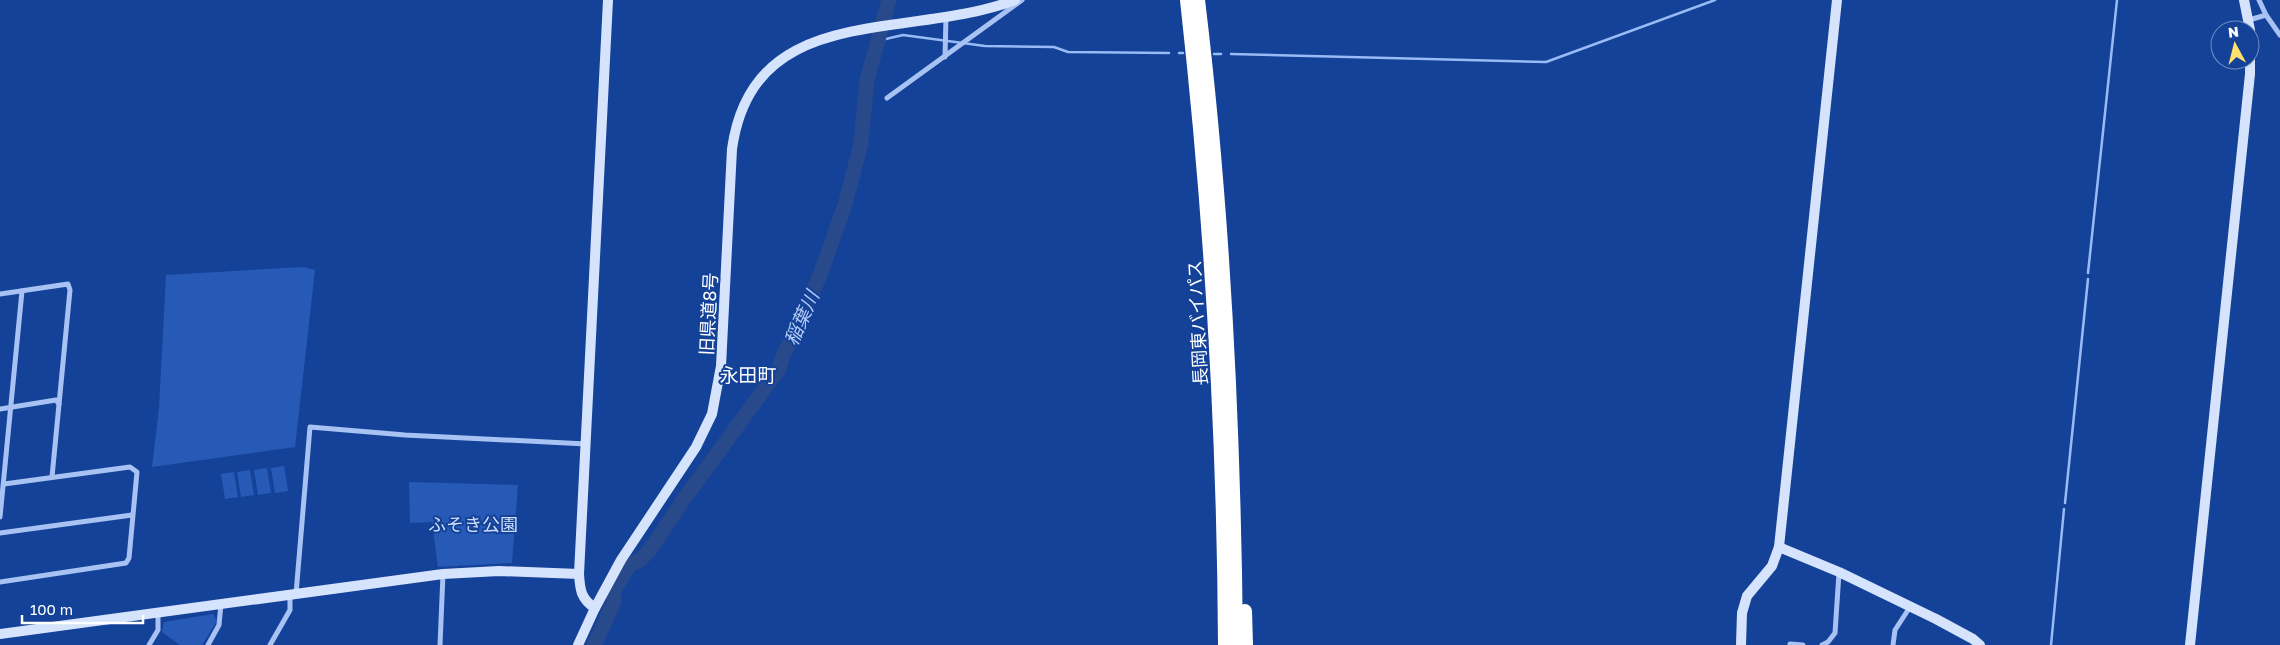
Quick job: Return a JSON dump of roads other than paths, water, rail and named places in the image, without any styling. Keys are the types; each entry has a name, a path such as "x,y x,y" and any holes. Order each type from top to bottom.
{"highway":[{"path":"1178,0 1182,23 1192,51"},
{"name":"長岡東バイパス","path":"1187,0 1207,196 1219,391 1225,645"},
{"name":"長岡東バイパス","path":"1198,0 1206,63 1225,295 1231,418 1236,645"},
{"path":"1206,0 1206,63"},
{"path":"1216,645 1218,559 1216,482 1219,391"},
{"path":"1231,418 1246,645"}],"street":[{"path":"595,608 588,603 581,593 579,574 608,0"},
{"path":"945,58 946,18 976,12 1015,0"},
{"path":"887,98 945,58 1022,0"},
{"path":"1741,645 1742,613 1747,596 1772,566 1779,547 1838,0"},
{"path":"2244,0 2248,20"},
{"path":"2259,0 2266,15 2280,35"},
{"path":"2260,20 2266,15"},
{"name":"旧県道8号","path":"578,645 595,608 626,552 696,447 712,414 721,366 732,149 738,116 749,92 773,63 798,45 832,33 895,23 946,18"},
{"path":"2190,645 2250,70"},
{"path":"0,294 68,284 70,290 52,477"},
{"path":"0,517 22,291"},
{"path":"0,409 56,400 59,404"},
{"path":"270,645 290,610 293,595 310,427 405,435 586,444"},
{"path":"0,582 126,564 129,558 136,477 135,469 130,467 4,484"},
{"path":"0,533 132,515"},
{"path":"1779,547 1839,572 1973,639 1980,645"},
{"path":"0,634 443,574 499,571 579,574"},
{"path":"1822,645 1828,642 1835,633 1839,572"},
{"path":"440,645 443,574"},
{"path":"208,645 219,625 221,604"},
{"path":"1893,645 1895,630 1910,607"},
{"path":"149,645 158,630 158,613"},
{"path":"1790,644 1803,645"}],"waterway":[{"name":"稲葉川","path":"594,645 614,602 613,592 629,566 640,560 650,550 684,499 779,369 784,353 794,335 820,275 845,205 861,143 867,80 889,0"},
{"path":"1231,54 1546,62 1715,0"},
{"path":"2088,273 2117,0"},
{"path":"877,41 903,35 985,46 1054,47 1068,52 1169,53"},
{"path":"1214,54 1221,54"},
{"path":"2065,503 2088,279"},
{"path":"2051,645 2064,509"}],"district":[{"name":"永田町","path":"748,374"}],"park label":[{"name":"ふそき公園","path":"473,524"}]}
